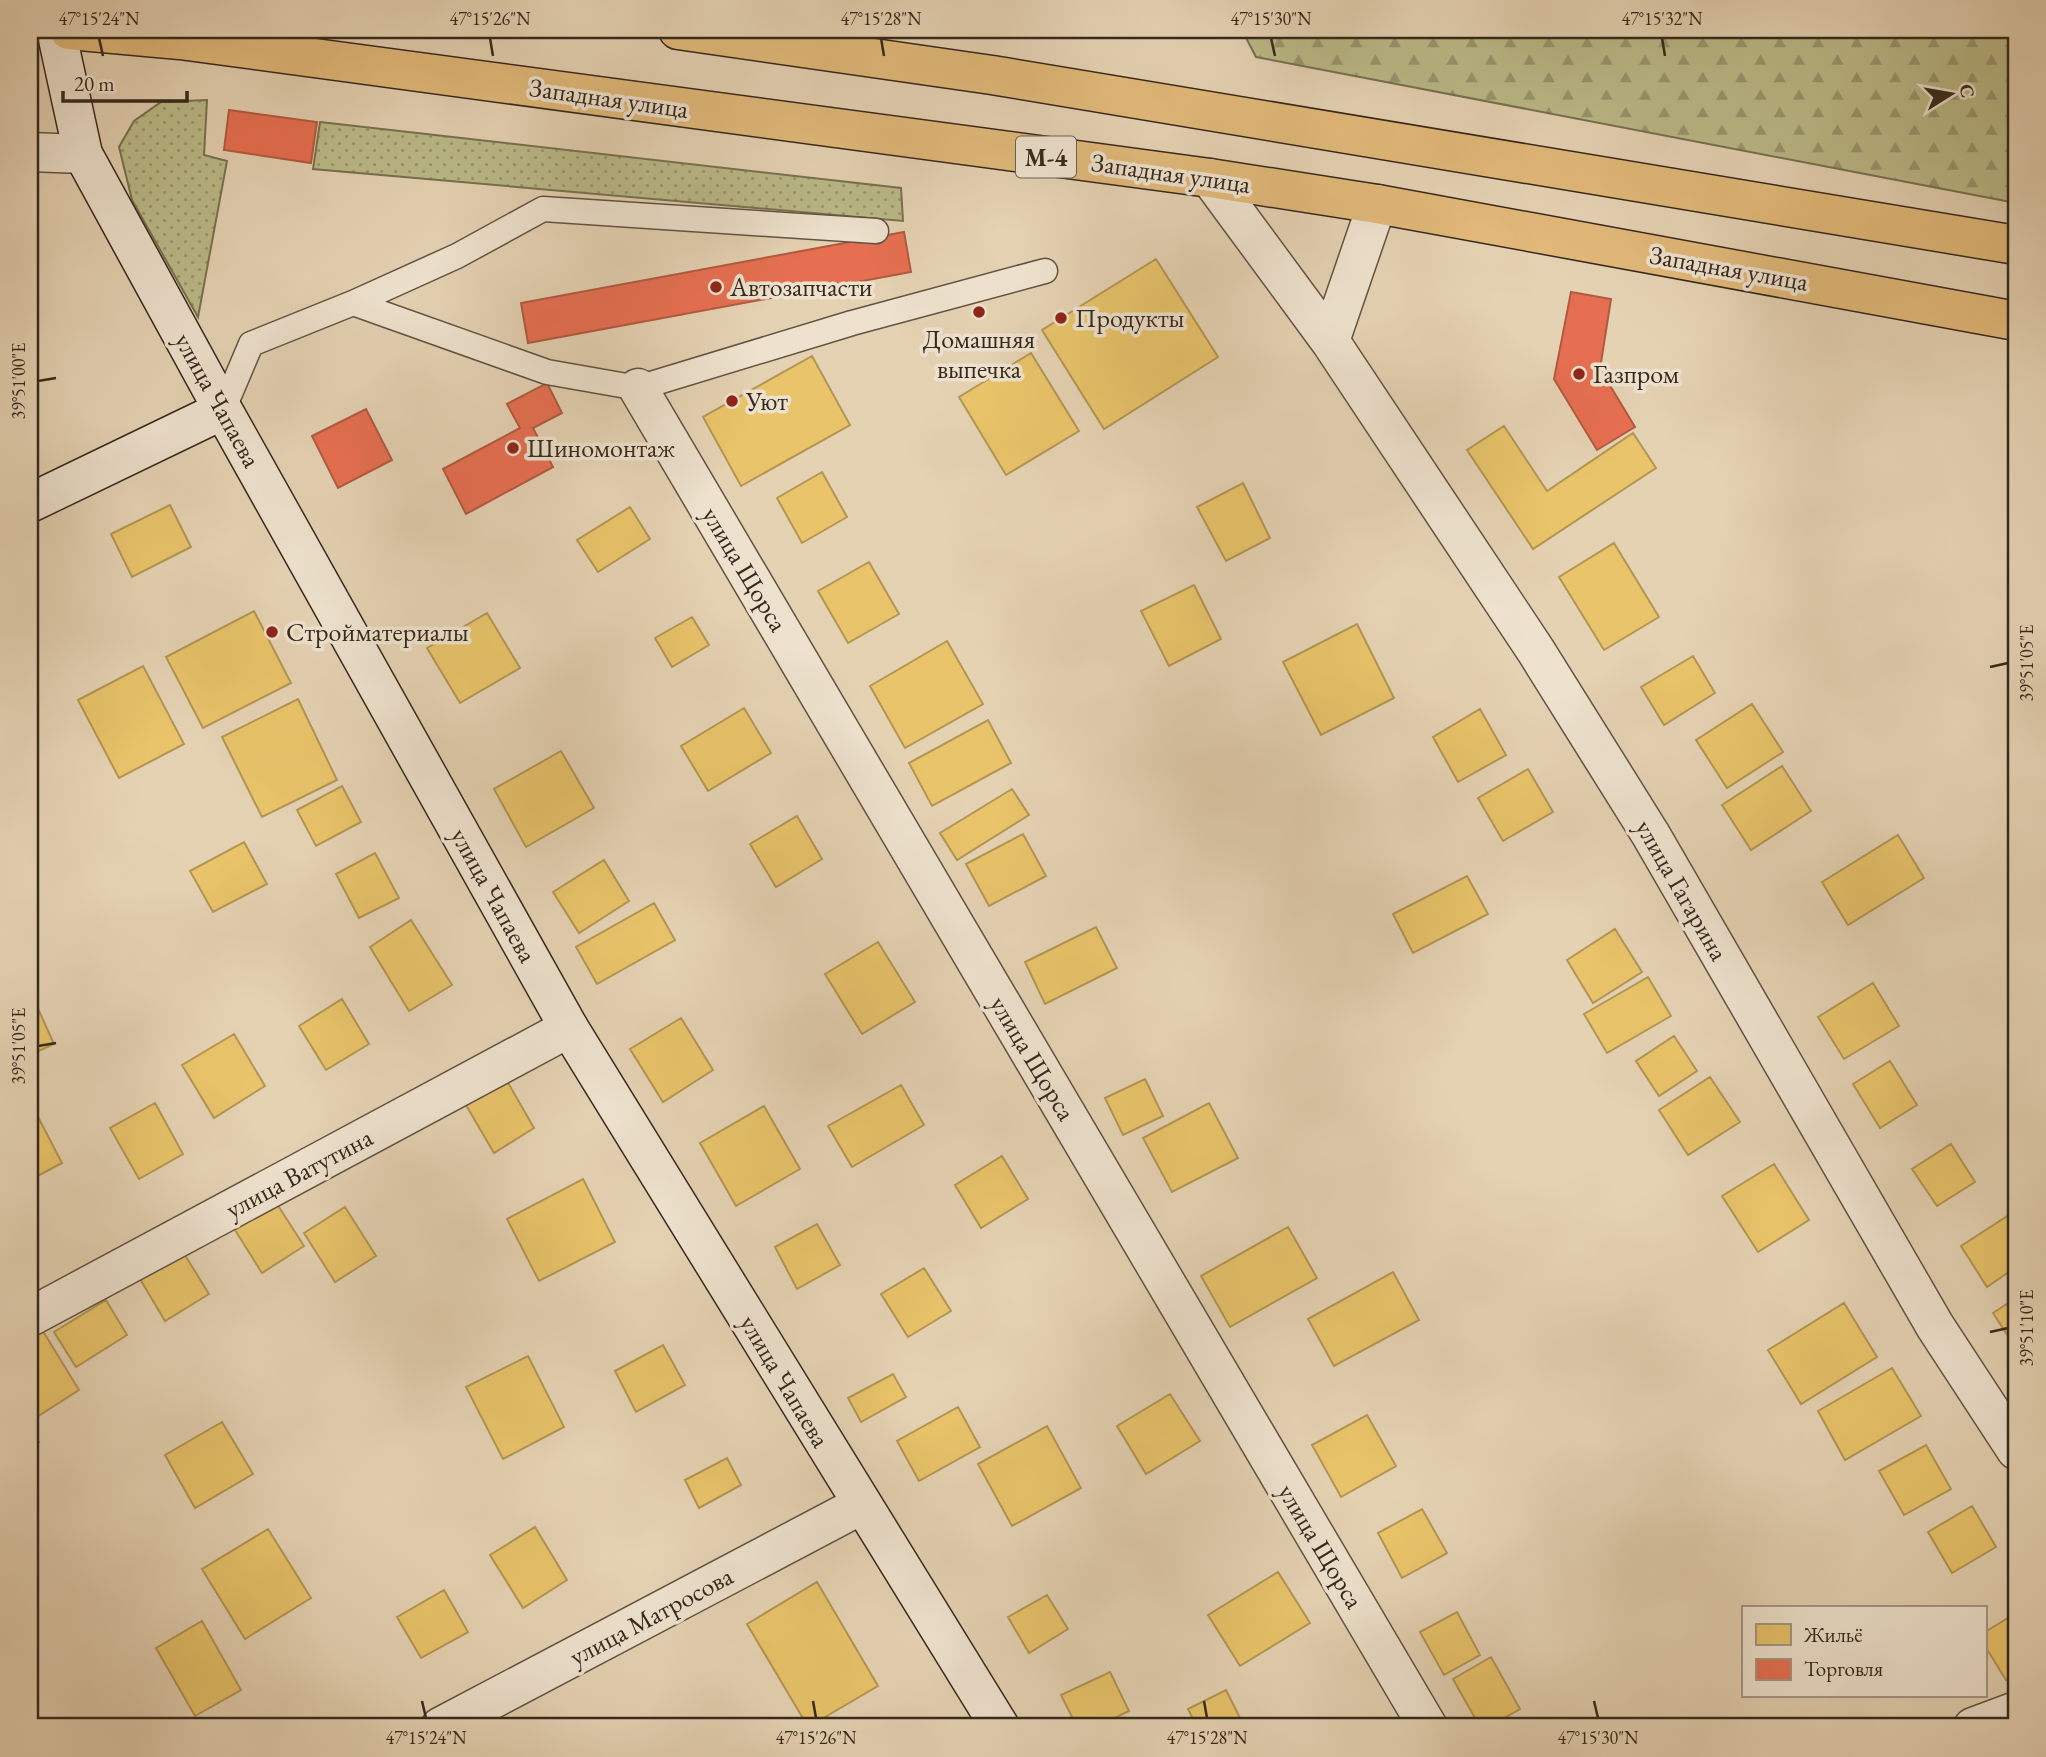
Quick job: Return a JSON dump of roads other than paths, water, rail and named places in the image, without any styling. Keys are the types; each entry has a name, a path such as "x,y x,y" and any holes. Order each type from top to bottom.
{"main road":[{"name":"Западная улица","path":"69,30 180,40 1210,178 1377,204 2016,321"},
{"path":"678,30 992,75 2016,245"}],"street":[{"name":"улица Чапаева","path":"56,30 83,154 223,410 569,1028 1000,1727"},
{"path":"30,152 83,154"},
{"name":"улица Гагарина","path":"1210,178 1330,341 1536,651 1651,835 1935,1326 2016,1450"},
{"path":"1330,341 1377,204"},
{"name":"улица Щорса","path":"638,388 1428,1727"},
{"path":"30,503 223,410"},
{"name":"улица Ватутина","path":"30,1317 569,1028"},
{"name":"улица Матросова","path":"440,1727 861,1505"},
{"path":"1973,1727 2016,1712"}],"lane":[{"path":"223,410 251,344 457,257 543,209 876,231"},
{"path":"353,303 547,372 638,388 852,323 1045,271"}],"place":[{"name":"Автозапчасти","path":"716,287"},
{"name":"Домашняя выпечка","path":"979,312"},
{"name":"Продукты","path":"1061,318"},
{"name":"Газпром","path":"1579,374"},
{"name":"Уют","path":"732,401"},
{"name":"Шиномонтаж","path":"513,448"},
{"name":"Стройматериалы","path":"272,632"}]}
